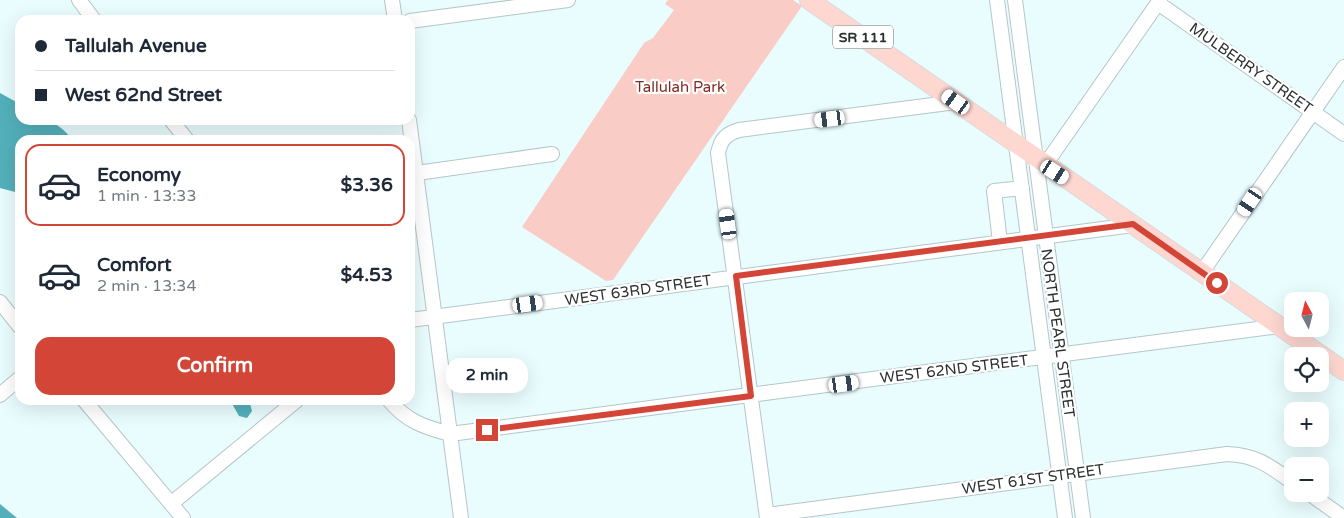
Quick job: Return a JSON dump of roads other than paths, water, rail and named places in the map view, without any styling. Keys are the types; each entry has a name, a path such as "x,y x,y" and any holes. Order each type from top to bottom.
{"main road":[{"name":"SR 111","path":"809,0 1344,371"}],"street":[{"path":"79,0 90,15"},
{"path":"392,0 394,15"},
{"path":"415,20 568,0"},
{"name":"NORTH PEARL STREET","path":"997,0 1065,518"},
{"name":"NORTH PEARL STREET","path":"1015,0 1040,161 1045,236 1083,518"},
{"path":"1040,161 1159,1"},
{"name":"MULBERRY STREET","path":"1159,1 1344,134"},
{"path":"1202,272 1344,67"},
{"path":"767,516 718,153 724,137 740,130 956,102"},
{"path":"175,125 183,135"},
{"path":"415,174 552,154"},
{"path":"415,188 461,518"},
{"path":"1000,242 994,191 1022,188"},
{"name":"WEST 63RD STREET","path":"415,319 1133,224"},
{"path":"0,302 15,320"},
{"name":"WEST 62ND STREET","path":"450,434 1280,326"},
{"path":"0,395 15,382"},
{"path":"88,405 183,518"},
{"path":"172,503 291,405"},
{"path":"394,405 406,418 420,426 450,434"},
{"name":"WEST 61ST STREET","path":"767,516 1227,454 1246,455 1265,462 1284,476"},
{"path":"1321,502 1344,518"}],"water":[{"path":"0,93 15,101 15,125 56,125 68,135 15,135 15,192 0,188"},
{"path":"233,405 250,405 252,411 247,418 239,416"},
{"path":"0,504 17,518 0,518"}],"park label":[{"name":"Tallulah Park","path":"680,87"}]}
